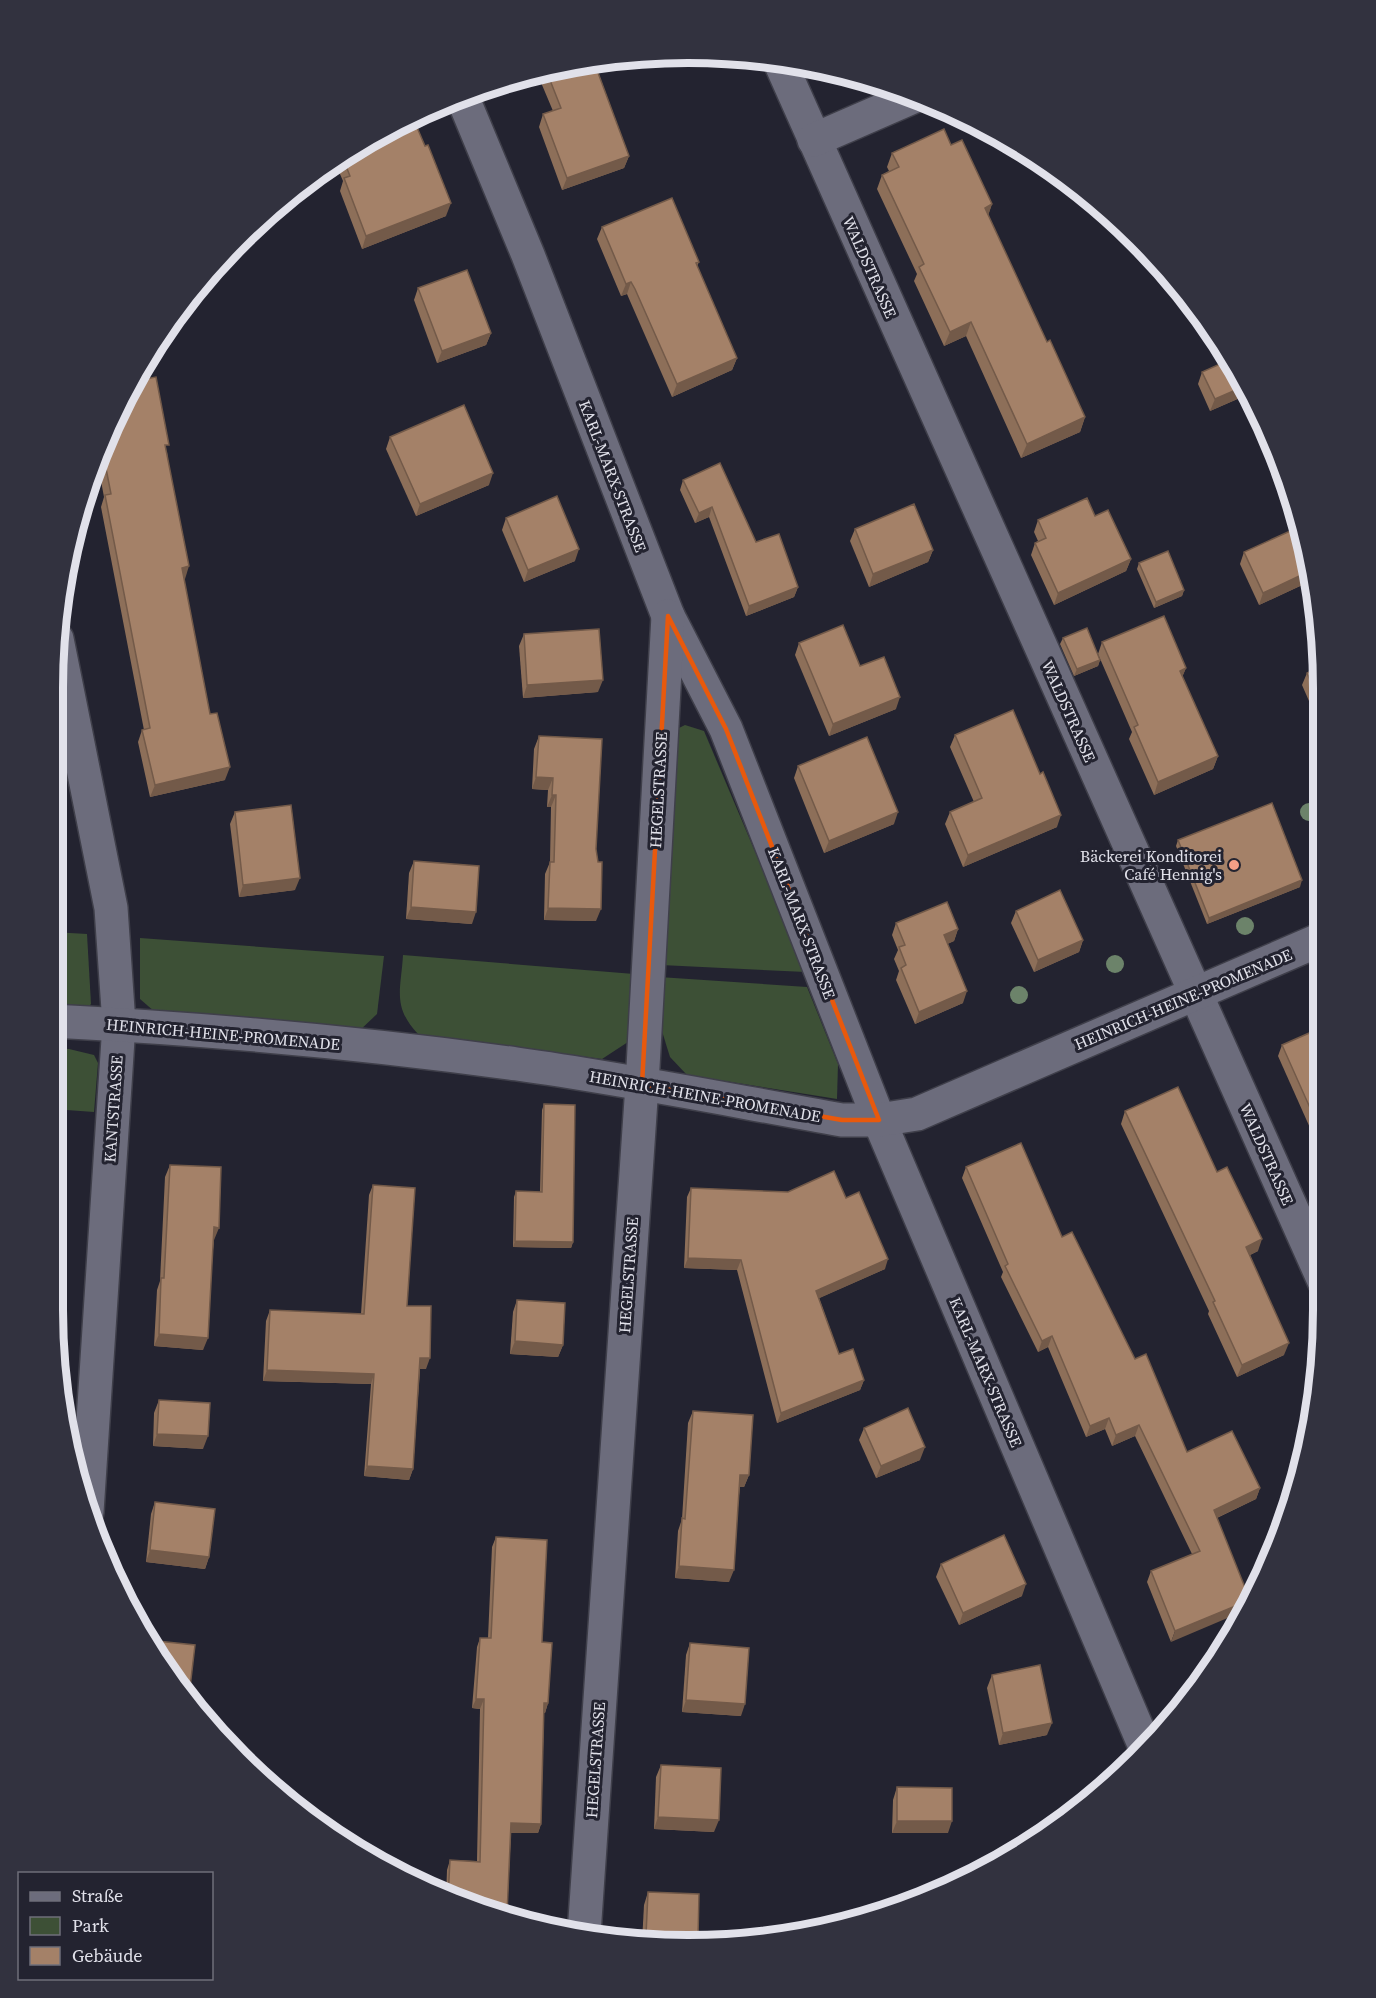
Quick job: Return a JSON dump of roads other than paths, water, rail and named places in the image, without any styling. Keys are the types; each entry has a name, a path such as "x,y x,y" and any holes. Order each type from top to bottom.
{"street":[{"name":"WALDSTRASSE","path":"784,70 1313,1259"},
{"path":"814,140 903,101"},
{"name":"KARL-MARX-STRASSE","path":"465,104 532,266 668,616 726,729 879,1120 1142,1739"},
{"name":"HEGELSTRASSE","path":"585,1926 642,1084 668,616"},
{"name":"KANTSTRASSE","path":"63,671 111,908 119,1024 89,1487"},
{"name":"HEINRICH-HEINE-PROMENADE","path":"63,1021 119,1024 399,1050 642,1084 842,1120 879,1120 917,1114 1313,942"}],"place":[{"name":"Bäckerei Konditorei Café Hennig's","path":"1234,865"}]}
